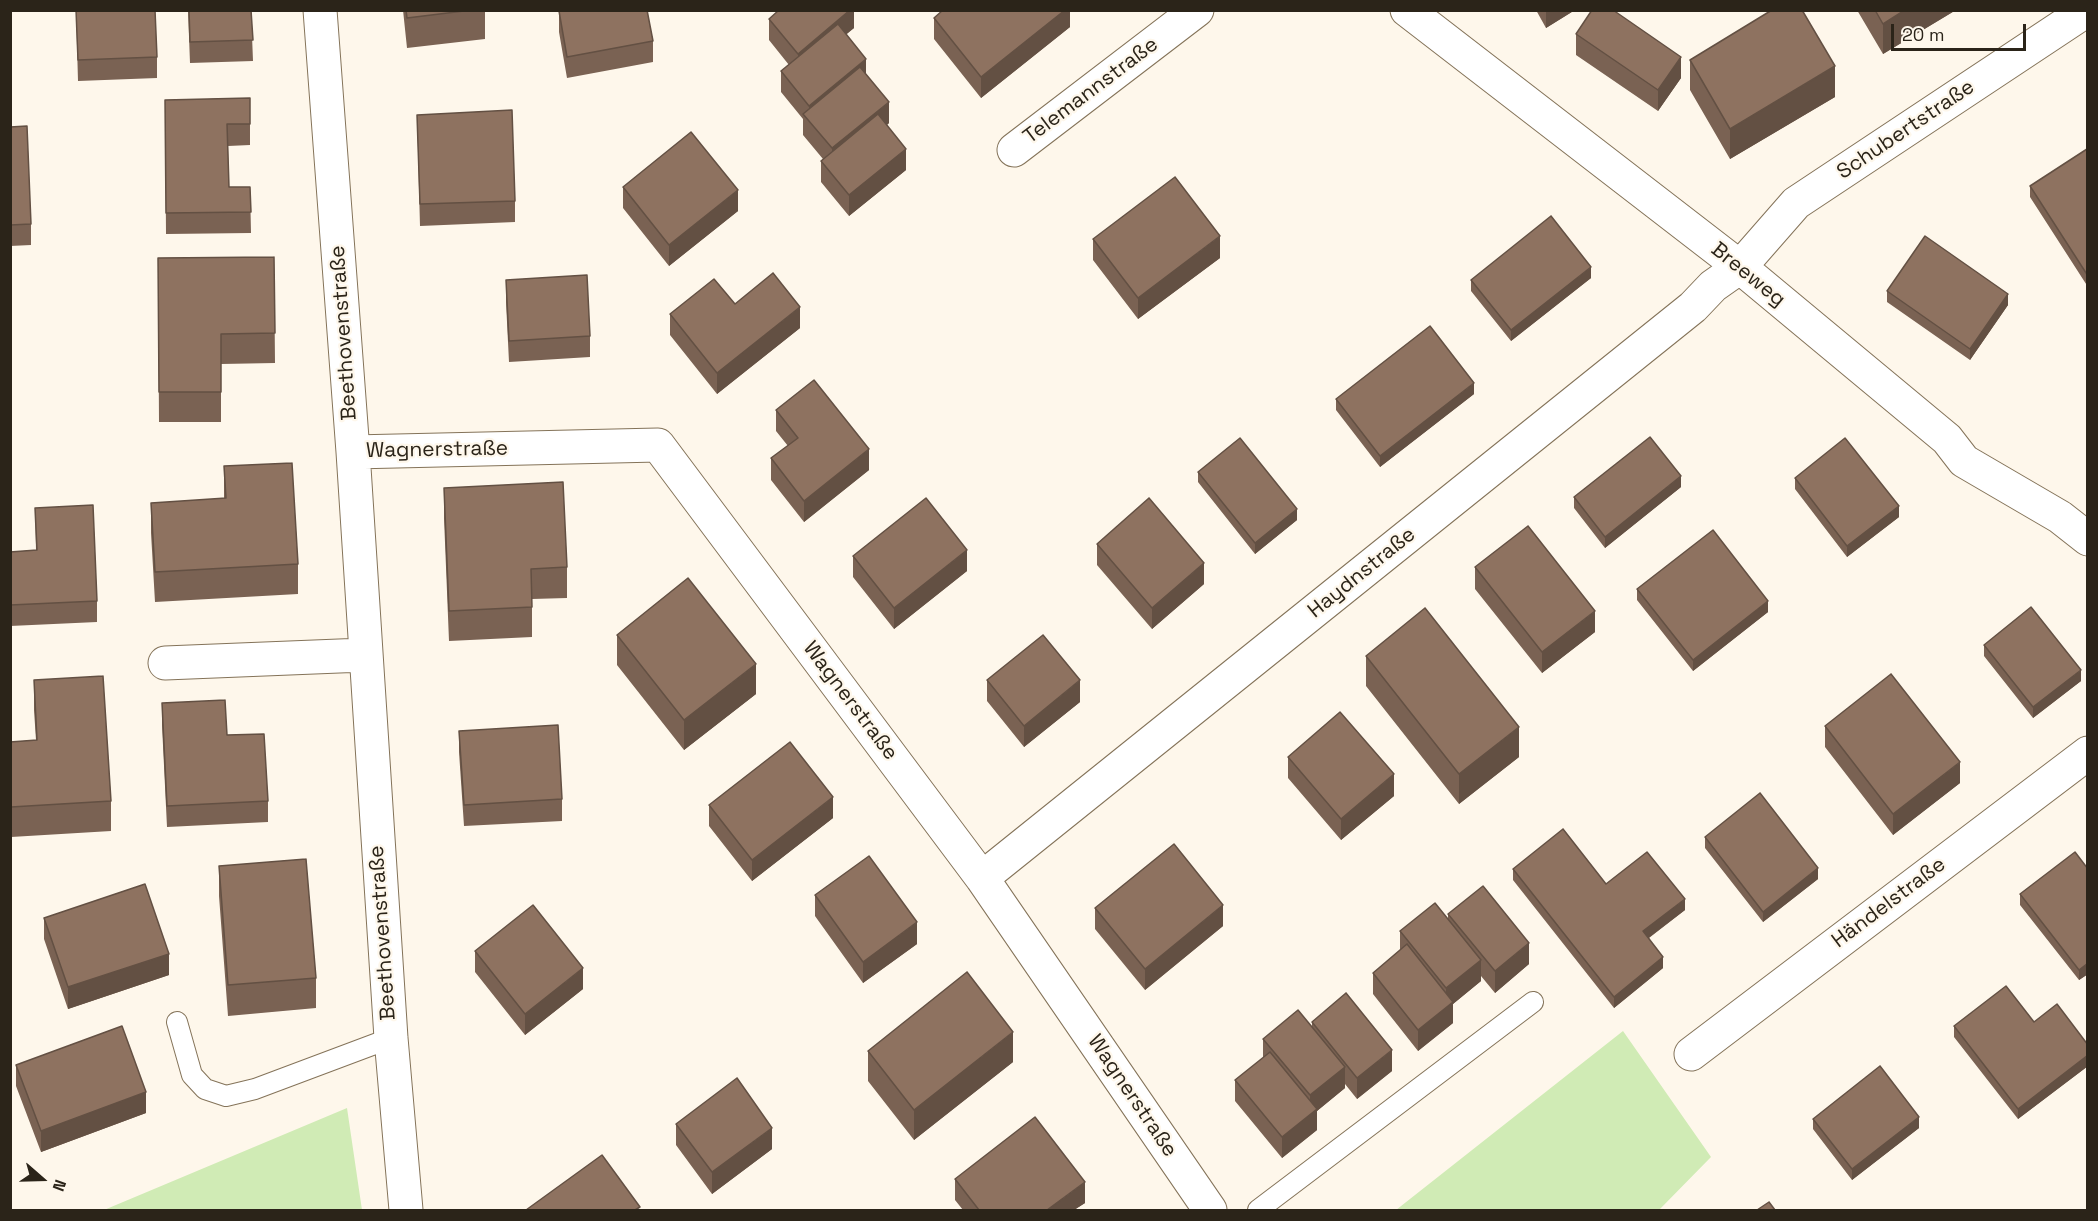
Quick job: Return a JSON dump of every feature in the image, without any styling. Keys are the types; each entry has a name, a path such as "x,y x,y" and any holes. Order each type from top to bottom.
{"street":[{"name":"Beethovenstraße","path":"320,10 353,452 364,655 391,1038 406,1210"},
{"name":"Telemannstraße","path":"1014,150 1197,10"},
{"name":"Breeweg","path":"1407,10 1740,267 1947,439 1964,460 2060,517 2088,538"},
{"name":"Schubertstraße","path":"1740,267 1796,203 2087,10"},
{"name":"Haydnstraße","path":"982,878 1693,308 1713,286 1740,267"},
{"name":"Wagnerstraße","path":"353,452 658,445 982,878 1210,1210"},
{"path":"165,663 364,655"},
{"name":"Händelstraße","path":"1691,1054 2088,753"}],"lane":[{"path":"1258,1210 1533,1002"},
{"path":"177,1022 192,1075 205,1089 226,1096 255,1089 391,1038"}],"green space":[{"path":"1623,1031 1711,1157 1659,1210 1396,1210"},
{"path":"347,1108 362,1210 104,1210"}],"building":[{"path":"76,10 155,10 157,57 78,60"},
{"path":"189,10 251,10 253,40 190,42"},
{"path":"406,10 472,10 407,18"},
{"path":"647,10 653,41 567,57 559,11"},
{"path":"779,10 850,10 798,54 769,19"},
{"path":"943,10 1065,10 981,77 934,18"},
{"path":"1592,10 1613,10 1681,57 1658,90 1576,34"},
{"path":"1772,10 1802,10 1835,66 1730,129 1690,60"},
{"path":"1875,10 1905,10 1883,24"},
{"path":"838,24 866,59 809,106 781,71"},
{"path":"860,67 889,102 832,148 803,114"},
{"path":"250,98 250,124 227,124 229,187 250,187 251,212 166,213 165,100"},
{"path":"512,110 515,201 420,204 417,115"},
{"path":"878,114 906,149 849,195 821,161"},
{"path":"27,126 31,224 10,225 10,127"},
{"path":"691,132 738,190 669,245 623,187"},
{"path":"2088,150 2088,276 2030,186"},
{"path":"1175,177 1220,236 1138,298 1093,239"},
{"path":"1551,216 1591,267 1511,330 1471,280"},
{"path":"1925,236 2008,294 1970,349 1887,291"},
{"path":"274,257 275,333 221,334 221,392 159,392 158,258"},
{"path":"773,273 800,307 717,373 670,314 714,279 735,304"},
{"path":"587,275 590,336 509,341 506,280"},
{"path":"1430,326 1474,383 1380,456 1336,399"},
{"path":"814,380 869,449 804,501 771,458 798,438 776,410"},
{"path":"1650,437 1681,476 1605,537 1574,497"},
{"path":"1240,438 1297,509 1255,543 1198,472"},
{"path":"1845,438 1899,506 1847,546 1795,478"},
{"path":"292,463 298,564 155,572 151,503 226,498 224,466"},
{"path":"563,482 567,567 531,569 532,607 449,611 444,488"},
{"path":"926,498 967,550 894,608 853,556"},
{"path":"1149,498 1204,563 1152,608 1097,544"},
{"path":"93,505 97,601 10,605 10,552 37,550 35,508"},
{"path":"1528,526 1595,611 1542,652 1475,567"},
{"path":"1713,530 1768,601 1693,660 1637,589"},
{"path":"688,578 756,664 684,720 617,635"},
{"path":"2031,607 2081,670 2033,707 1984,645"},
{"path":"1425,608 1519,727 1459,774 1366,656"},
{"path":"1043,635 1080,680 1024,726 987,680"},
{"path":"1891,674 1960,762 1893,814 1825,726"},
{"path":"103,676 111,801 11,807 10,742 37,740 34,680"},
{"path":"225,700 227,735 264,734 268,801 167,806 162,703"},
{"path":"1340,712 1394,774 1341,819 1288,757"},
{"path":"558,725 562,799 464,805 459,731"},
{"path":"790,742 833,797 752,860 709,805"},
{"path":"1760,793 1818,868 1763,912 1705,837"},
{"path":"1563,829 1606,884 1647,852 1685,899 1643,931 1663,957 1614,997 1513,869"},
{"path":"1174,844 1223,905 1145,969 1095,908"},
{"path":"2075,852 2088,869 2088,963 2079,970 2020,894"},
{"path":"869,856 917,922 863,962 815,895"},
{"path":"306,859 316,978 228,985 219,866"},
{"path":"145,884 169,954 68,987 44,918"},
{"path":"1483,886 1529,943 1495,971 1448,914"},
{"path":"1435,903 1481,960 1446,988 1400,931"},
{"path":"533,905 583,968 525,1014 475,951"},
{"path":"1407,944 1453,1002 1418,1030 1373,973"},
{"path":"967,972 1013,1032 914,1110 868,1051"},
{"path":"2006,986 2034,1022 2057,1004 2088,1045 2088,1055 2018,1109 1954,1026"},
{"path":"1346,993 1392,1050 1357,1078 1312,1022"},
{"path":"1298,1010 1345,1067 1310,1095 1263,1039"},
{"path":"122,1026 146,1092 41,1131 16,1065"},
{"path":"1270,1052 1317,1109 1282,1137 1235,1080"},
{"path":"1880,1066 1919,1117 1852,1169 1813,1119"},
{"path":"737,1078 772,1128 712,1172 676,1124"},
{"path":"1035,1117 1085,1182 1047,1210 979,1210 955,1179"},
{"path":"602,1155 640,1207 635,1210 526,1210"},
{"path":"1769,1202 1775,1210 1757,1210"}]}
